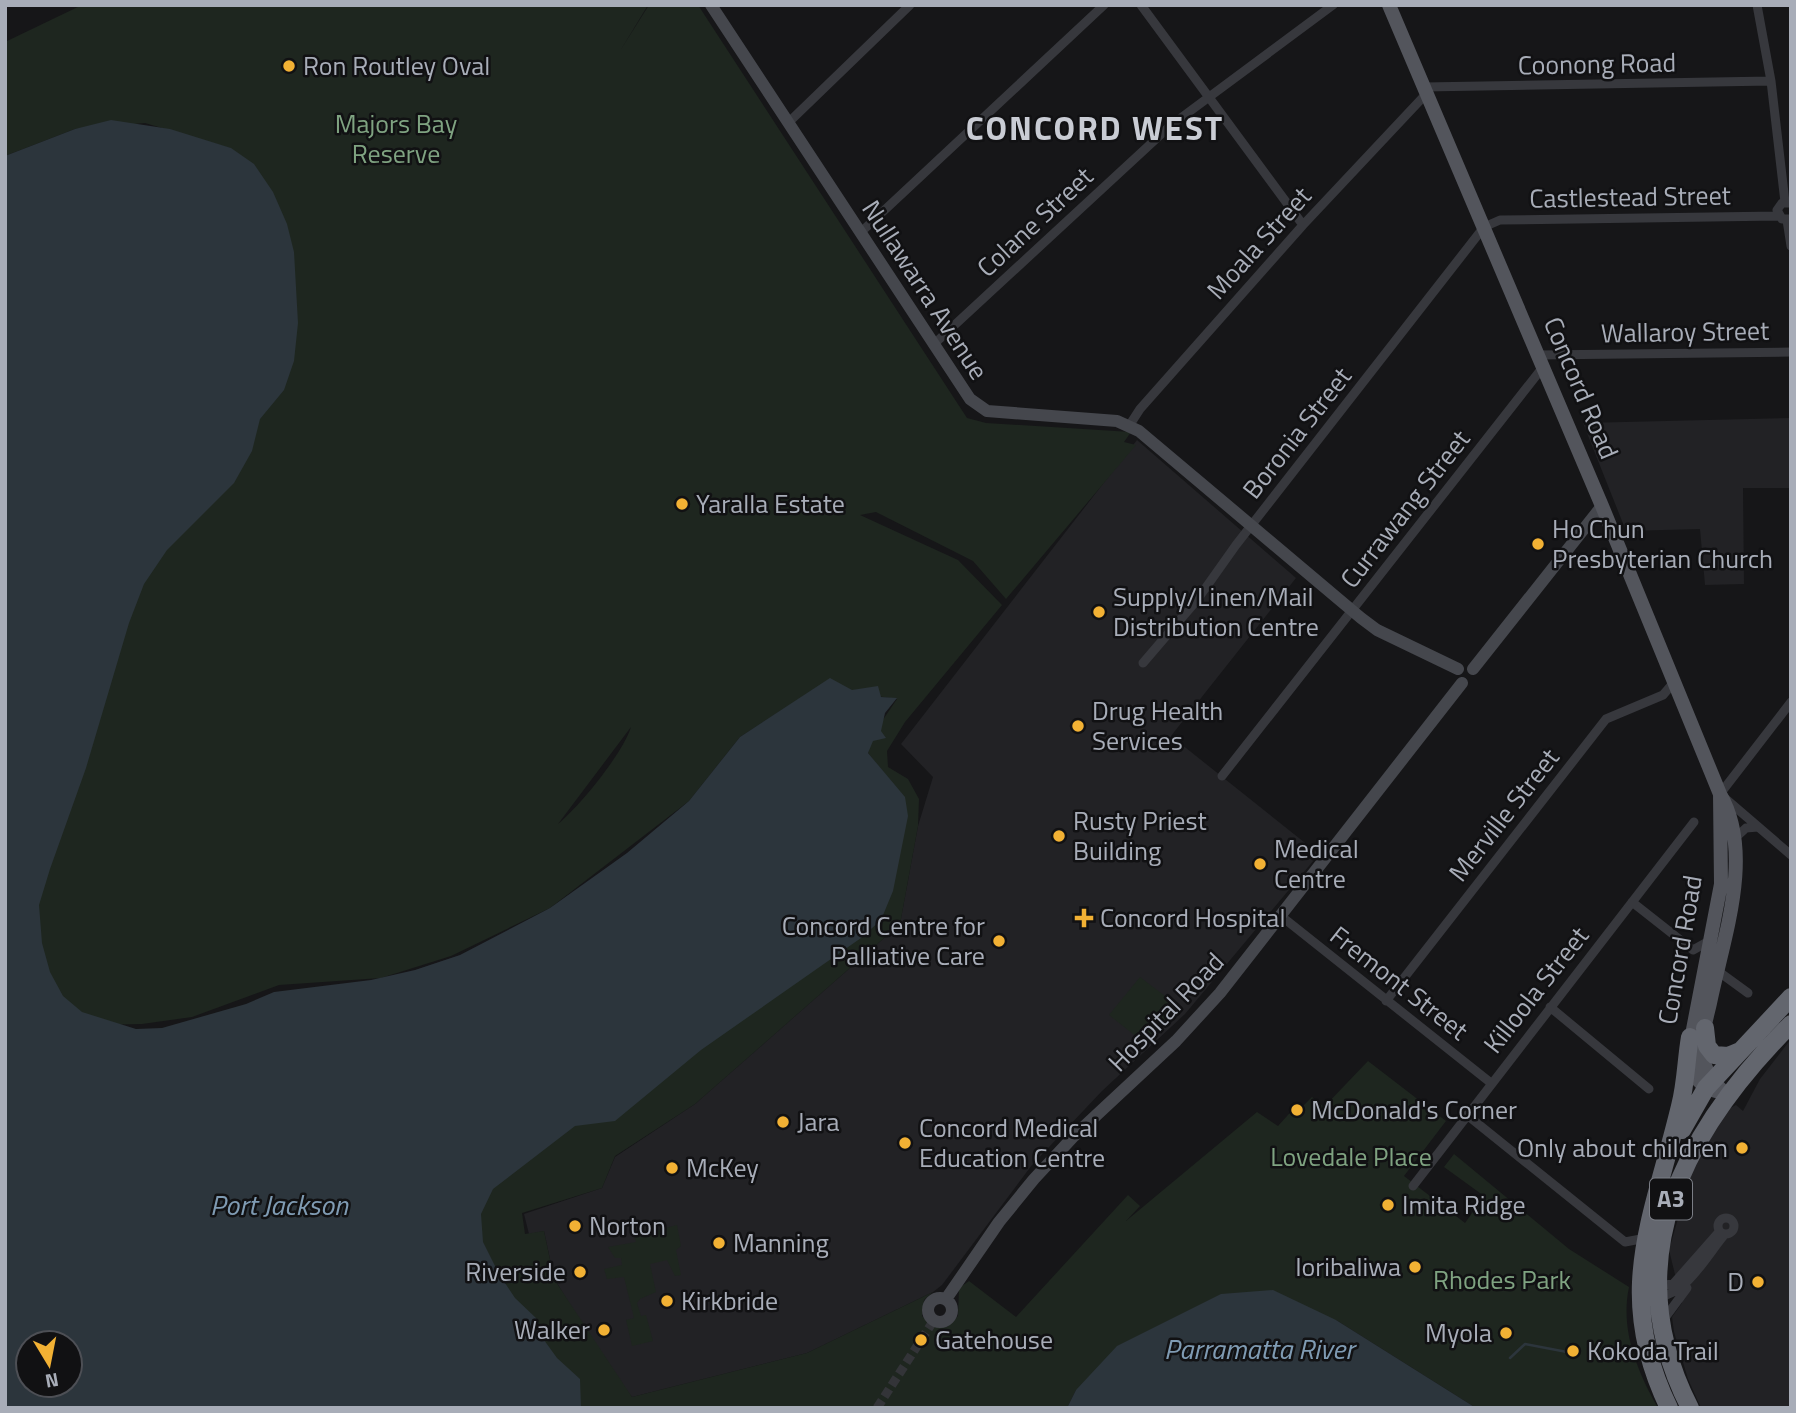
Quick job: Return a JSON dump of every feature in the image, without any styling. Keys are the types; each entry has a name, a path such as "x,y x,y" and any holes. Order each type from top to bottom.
{"highway":[{"name":"A3","path":"1669,1408 1648,1357 1640,1315 1639,1290 1646,1238 1660,1174 1688,1115 1709,1085 1791,997"},
{"name":"A3","path":"1690,1408 1672,1367 1658,1292 1658,1261 1665,1215 1697,1141 1727,1095 1791,1024"},
{"path":"1698,1032 1714,1055 1724,1057 1740,1051"},
{"path":"1660,1174 1681,1104 1698,1032"},
{"path":"1639,1290 1658,1292"}],"main road":[{"name":"Concord Road","path":"1389,5 1602,506 1720,794 1730,811 1734,839 1732,894 1711,966 1698,1032 1694,1072 1709,1085"},
{"name":"Nullawarra Avenue","path":"712,6 970,399 987,411 1117,421 1129,426 1153,440 1251,527 1377,630 1458,669"},
{"path":"1473,669 1466,665 1458,669 1457,677 1462,683 1473,680 1473,669 1602,506"},
{"name":"Hospital Road","path":"946,1299 1028,1185 1074,1136 1196,1020 1281,916 1462,683"},
{"name":"Concord Road","path":"1711,966 1711,940 1721,884 1720,794"},
{"path":"1709,1085 1727,1095"}],"street":[{"path":"789,122 910,5"},
{"path":"860,233 1104,5"},
{"path":"1141,5 1303,225"},
{"name":"Colane Street","path":"933,345 1170,126 1333,5"},
{"path":"1757,5 1788,203 1778,207 1778,216 1789,220 1791,246"},
{"name":"Coonong Road","path":"1425,90 1770,81"},
{"name":"Moala Street","path":"1129,426 1140,409 1425,90"},
{"name":"Castlestead Street","path":"1484,227 1500,220 1778,216"},
{"name":"Boronia Street","path":"1143,663 1197,600 1484,227"},
{"name":"Wallaroy Street","path":"1541,361 1791,352"},
{"name":"Currawang Street","path":"1222,776 1353,612 1541,361"},
{"name":"Merville Street","path":"1386,1001 1606,719 1663,695 1675,681"},
{"path":"1791,702 1720,794 1791,855"},
{"name":"Killoola Street","path":"1413,1186 1694,822"},
{"path":"1734,839 1746,828 1758,827"},
{"path":"1632,902 1693,950 1711,940"},
{"name":"Fremont Street","path":"1281,916 1491,1083"},
{"path":"1711,966 1748,993"},
{"path":"1550,1007 1648,1089"},
{"path":"1467,1115 1625,1242 1646,1238"},
{"path":"1722,1233 1681,1287 1671,1295 1658,1292 1670,1286 1722,1233"},
{"path":"1663,1330 1666,1314 1695,1279 1706,1257"},
{"path":"1658,1261 1668,1273 1684,1271"}],"shaded area":[{"path":"1791,418 1791,488 1743,488 1744,584 1705,585 1700,529 1626,531 1583,423"},
{"name":"Concord Hospital","path":"1137,440 1296,578 1171,736 1319,854 1185,1014 1102,1091 1032,1165 942,1285 933,1292 807,1353 632,1397 606,1365 554,1278 544,1231 529,1234 524,1214 602,1188 615,1157 695,1104 900,924 918,826 933,777 901,744"},
{"path":"1791,1039 1791,1408 1701,1408 1688,1379 1674,1332 1672,1317 1682,1303 1669,1250 1692,1170 1715,1129 1730,1108 1736,1105 1743,1111 1760,1079"}],"green space":[{"path":"82,5 648,5 620,51 649,5 698,5 967,418 986,423 1131,432 1124,442 1136,445 1006,599 973,561 876,512 860,515 958,560 1002,605 905,722 887,751 888,767 908,779 919,799 918,826 900,924 695,1104 615,1156 602,1188 522,1213 525,1234 544,1231 554,1279 632,1397 807,1353 933,1292 924,1300 922,1316 933,1327 947,1327 958,1316 959,1288 969,1281 1016,1317 1128,1195 1140,1206 1126,1221 1257,1112 1278,1126 1297,1105 1303,1106 1312,1097 1324,1107 1368,1061 1446,1121 1404,1176 1465,1223 1484,1196 1444,1167 1454,1154 1569,1249 1629,1287 1627,1319 1632,1350 1643,1380 1658,1408 1476,1408 1336,1320 1076,1390 1067,1408 565,1408 470,1233 489,1182 889,779 868,753 872,736 897,699 850,692 830,679 740,737 689,801 550,908 451,956 381,978 279,985 192,1017 142,1024 95,1025 53,1009 21,957 230,148 145,123 75,129 5,156 5,42","holes":["631,727 600,778 558,824"]},
{"path":"1140,977 1178,1006 1147,1045 1109,1015"},
{"path":"677,1225 681,1246 676,1250 681,1275 675,1276 667,1260 650,1264 656,1292 637,1303 641,1316 646,1315 653,1341 632,1346 626,1320 634,1318 624,1277 607,1279 604,1269 622,1265 621,1258 615,1258 608,1247 636,1242 634,1236"}],"water":[{"name":"Port Jackson","path":"111,120 170,129 231,148 254,164 273,192 287,224 294,252 298,323 294,361 284,390 260,419 252,451 234,483 167,550 144,584 129,623 86,768 39,905 42,943 50,972 63,996 82,1012 136,1029 162,1028 246,1004 274,992 371,980 415,970 460,955 550,908 627,853 689,801 740,737 830,678 852,690 878,686 881,697 897,698 885,713 881,731 886,738 873,741 868,753 905,797 908,816 893,891 881,920 861,938 701,1050 615,1121 575,1126 493,1189 481,1214 483,1242 499,1274 515,1298 536,1318 544,1340 557,1358 580,1379 581,1408 5,1408 5,156 75,129"},
{"name":"Parramatta River","path":"1273,1290 1336,1320 1476,1408 1067,1408 1076,1390 1117,1346 1221,1294"}],"waterway":[{"path":"1510,1358 1525,1344 1567,1352"}],"tunnel":[{"path":"877,1408 934,1320"}],"place":[{"name":"Ron Routley Oval","path":"289,66"},
{"name":"Yaralla Estate","path":"682,504"},
{"name":"Ho Chun Presbyterian Church","path":"1538,544"},
{"name":"Supply/Linen/Mail Distribution Centre","path":"1099,612"},
{"name":"Drug Health Services","path":"1078,726"},
{"name":"Rusty Priest Building","path":"1059,836"},
{"name":"Medical Centre","path":"1260,864"},
{"name":"Concord Hospital","path":"1084,918"},
{"name":"Concord Centre for Palliative Care","path":"999,941"},
{"name":"McDonald's Corner","path":"1297,1110"},
{"name":"Jara","path":"783,1122"},
{"name":"Concord Medical Education Centre","path":"905,1143"},
{"name":"Only about children","path":"1742,1148"},
{"name":"McKey","path":"672,1168"},
{"name":"Imita Ridge","path":"1388,1205"},
{"name":"Norton","path":"575,1226"},
{"name":"Manning","path":"719,1243"},
{"name":"Ioribaliwa","path":"1415,1267"},
{"name":"Riverside","path":"580,1272"},
{"name":"D","path":"1758,1282"},
{"name":"Kirkbride","path":"667,1301"},
{"name":"Walker","path":"604,1330"},
{"name":"Myola","path":"1506,1333"},
{"name":"Gatehouse","path":"921,1340"},
{"name":"Kokoda Trail","path":"1573,1351"}],"district":[{"name":"CONCORD WEST","path":"1095,128"}],"park label":[{"name":"Majors Bay Reserve","path":"396,139"},
{"name":"Lovedale Place","path":"1351,1157"},
{"name":"Rhodes Park","path":"1502,1280"}]}
